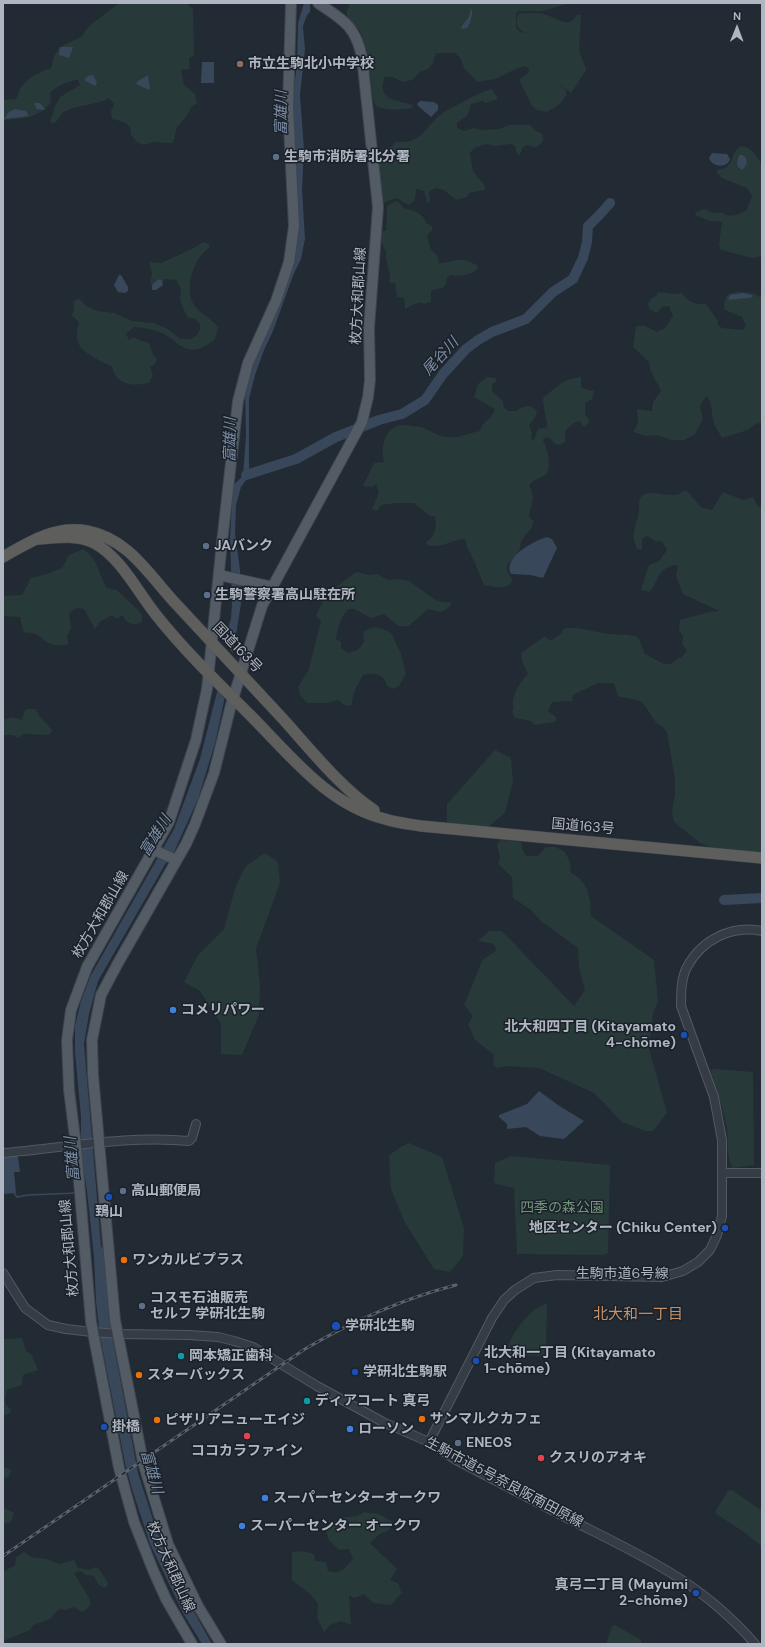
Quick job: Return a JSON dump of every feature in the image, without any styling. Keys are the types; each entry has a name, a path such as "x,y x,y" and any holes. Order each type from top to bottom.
{"highway":[{"name":"国道163号","path":"3,557 55,532 80,529 98,533 115,540 132,554 197,628 354,794 375,811 402,823"},
{"name":"国道163号","path":"38,539 77,537 95,544 107,552 121,568 157,617 211,677 247,712 294,762 316,782 355,808 378,817 402,823 455,830 762,858"}],"main road":[{"name":"枚方大和郡山線","path":"192,1644 166,1599 153,1570 134,1522 119,1468 92,1332 76,1146 69,1090 67,1040 71,1010 87,967 169,822 186,776 211,677 215,646 214,623 223,576 231,459 242,385 248,363 276,301 289,262 294,226 288,107 291,3"},
{"name":"枚方大和郡山線","path":"221,1644 185,1580 168,1544 143,1462 119,1334 115,1320 111,1288 92,1057 92,1040 101,995 186,844 202,808 221,750 237,669 262,606 268,586 362,422 368,397 370,380 369,328 378,207 362,57 358,40 349,26 318,3"},
{"path":"223,576 268,586"},
{"path":"197,628 207,629 214,623"},
{"path":"228,718 236,711 247,712"},
{"path":"154,850 176,860"}],"street":[{"name":"生駒市道6号線","path":"429,1442 492,1318 504,1300 515,1290 534,1278 557,1275 662,1277 683,1271 698,1262 710,1250 717,1235 722,1216 722,1140 717,1109 681,1006 681,991 686,967 709,942 720,934 739,930 750,928 762,931"},
{"path":"3,1153 155,1138 189,1141 192,1138 196,1124"},
{"path":"723,1173 762,1174"},
{"path":"3,1273 25,1308 40,1321 55,1327 92,1332"},
{"name":"生駒市道5号奈良阪南田原線","path":"92,1332 218,1337 253,1347 298,1375 383,1422 429,1442 456,1460 674,1573 714,1602 755,1644"}],"green space":[{"path":"119,3 186,3 193,9 194,55 189,58 190,69 181,70 184,85 195,94 197,103 192,106 186,117 177,127 173,143 154,142 143,145 136,141 131,135 130,128 126,123 112,119 111,111 114,104 109,98 104,101 69,109 62,113 56,122 51,123 50,120 54,108 60,97 80,85 78,80 59,86 52,91 50,93 51,102 47,107 36,114 30,117 4,120 3,100 15,99 18,96 19,90 26,81 51,68 54,56 60,47 81,37 88,27"},
{"path":"350,3 570,3 543,11 518,11 516,14 516,28 520,32 527,33 517,26 519,13 541,13 566,22 570,22 577,15 581,15 579,51 586,69 571,93 560,85 566,90 566,96 560,104 547,112 537,110 532,106 519,80 528,73 529,68 524,66 495,79 477,82 464,68 460,58 455,53 436,53 433,63 428,69 420,72 412,80 403,82 393,77 385,77 383,91 386,95 395,100 413,105 412,108 394,110 380,108 376,106 373,99 367,50 360,31 347,16 347,10"},
{"path":"492,89 498,99 485,103 483,101 471,104 468,115 457,123 457,128 464,131 473,128 484,130 500,129 509,125 530,125 542,134 543,141 536,147 527,145 522,148 519,155 517,154 515,146 511,144 496,146 486,144 474,148 470,153 473,171 485,186 485,190 469,193 467,197 456,200 444,190 436,188 429,192 430,203 427,202 424,191 416,189 414,200 409,205 397,198 382,204 380,152 385,152 386,149 396,142 405,142 416,139 444,112 476,95"},
{"path":"741,146 751,150 762,165 762,256 752,258 721,250 719,245 722,222 710,221 695,215 696,212 704,209 713,213 723,213 729,216 737,215 746,211 752,196 747,188 722,178 717,173 717,170 723,169 730,164 734,153"},
{"path":"396,201 400,203 403,208 420,214 425,219 426,223 432,226 432,230 427,235 431,250 437,255 439,263 465,260 477,265 478,268 472,273 465,275 450,275 447,278 444,287 431,291 431,302 424,304 417,303 405,309 404,298 397,297 395,283 390,283 386,252 382,244 382,231 386,231 387,208 388,205"},
{"path":"203,242 210,245 196,264 191,279 190,294 197,309 212,320 218,327 215,339 202,348 193,350 184,348 157,331 134,327 126,334 129,340 133,337 149,343 153,355 157,358 156,363 150,367 153,376 149,383 135,385 122,382 115,375 111,366 101,362 80,346 77,337 79,322 72,315 74,309 73,303 75,300 80,299 85,305 97,311 114,313 132,321 153,323 168,329 180,339 190,339 197,335 200,330 200,324 195,319 187,317 180,300 181,289 176,280 165,279 164,281 157,279 152,285 150,284 152,274 149,262 161,263 194,248"},
{"path":"658,292 673,294 682,293 692,302 706,304 718,321 718,325 722,328 743,330 746,325 742,317 725,310 724,308 725,300 728,294 745,292 756,294 757,297 762,295 762,422 754,425 748,430 722,438 714,424 711,404 706,396 700,406 703,419 695,434 684,440 671,440 656,435 646,436 633,432 638,423 637,409 652,411 653,402 661,391 649,366 649,362 633,347 636,326 645,326 657,332 665,328 673,316 669,306 662,307 657,313 649,309 648,303 656,296"},
{"path":"487,377 496,378 496,382 492,384 492,391 503,401 503,406 508,411 516,411 527,406 535,409 537,412 536,416 529,425 532,433 531,439 534,440 538,429 547,427 543,398 556,387 569,380 581,377 581,388 594,391 592,399 585,403 585,414 590,422 584,427 579,421 574,423 566,430 565,442 558,445 555,444 550,438 546,437 543,440 549,465 547,474 532,482 529,486 533,497 529,517 534,521 521,542 519,551 508,564 507,570 513,580 504,587 484,585 472,556 467,548 465,539 437,546 427,545 426,542 432,537 435,531 435,517 429,515 414,503 382,505 376,511 372,509 379,493 376,484 372,487 363,486 374,463 384,462 383,447 385,440 392,429 397,426 404,425 420,427 440,435 451,437 459,437 480,431 494,413 495,409 474,397 478,384"},
{"path":"686,490 702,508 712,510 723,492 743,500 753,497 758,507 762,506 762,855 717,850 700,843 674,822 672,812 675,793 675,779 667,733 663,727 657,723 646,706 635,699 618,696 614,683 598,683 573,695 572,701 552,702 548,711 557,718 555,722 534,725 531,721 515,718 512,712 515,693 528,674 522,661 521,653 545,636 547,639 552,640 561,634 563,629 575,628 634,636 638,637 645,654 664,664 671,664 678,658 681,658 687,651 682,644 683,637 679,630 680,620 709,612 719,611 683,594 676,576 678,566 674,565 668,567 661,572 650,592 641,590 649,565 659,561 667,550 662,542 655,541 647,536 642,539 642,550 637,549 634,540 634,532 639,514 640,498 643,495 651,493 676,495"},
{"path":"83,549 93,558 107,588 117,590 137,609 142,615 142,622 133,624 128,622 122,615 117,619 112,615 100,622 95,629 84,609 74,609 69,615 71,628 67,637 69,644 54,645 48,643 36,634 26,633 23,631 20,617 3,616 3,596 22,595 31,578 62,568 69,555"},
{"path":"356,572 370,575 377,574 388,580 398,579 409,581 437,601 452,603 447,609 441,612 428,609 409,626 398,626 384,614 371,618 354,609 349,609 341,619 336,639 341,642 341,648 348,653 358,650 364,642 363,632 371,628 383,629 391,633 401,654 406,674 399,686 393,689 387,686 386,682 381,676 375,674 363,675 354,692 351,706 344,705 338,700 327,703 307,703 300,695 298,687 309,669 321,621 316,616 327,596"},
{"path":"36,709 52,731 49,735 24,734 18,738 13,735 5,735 3,737 3,720 13,717 22,720 25,710"},
{"path":"495,750 511,758 513,781 505,813 483,831 447,825 447,804"},
{"path":"501,840 521,842 522,849 526,856 538,856 546,847 556,847 565,852 570,862 571,873 577,876 585,885 589,897 591,916 654,960 658,1002 653,1013 649,1049 667,1113 653,1131 645,1131 622,1122 594,1093 539,1068 507,1066 497,1068 493,1064 494,1055 475,1040 468,1024 473,1016 464,1005 482,961 496,950 494,944 478,941 489,931 502,931 574,1006 585,990 579,967 578,948 541,921 531,910 513,898 512,877 498,864 500,858 497,844"},
{"path":"265,853 278,862 280,883 256,949 260,985 259,1015 242,1055 221,1054 221,1024 200,991 184,982 198,955 224,929 236,885 246,866"},
{"path":"716,1069 753,1072 754,1165 733,1168 729,1159 727,1128 720,1099 710,1070"},
{"path":"409,1143 442,1157 464,1228 463,1256 450,1272 434,1269 404,1221 391,1189 389,1155"},
{"name":"四季の森公園","path":"511,1156 610,1165 608,1253 604,1255 517,1254 514,1188 496,1184 494,1182 495,1163"},
{"path":"547,1303 546,1352 543,1356 507,1355 507,1350 511,1339 519,1326 533,1311"},
{"path":"22,1338 26,1351 32,1355 38,1370 23,1375 22,1385 7,1390 5,1398 6,1403 11,1409 10,1413 3,1416 3,1339"},
{"path":"3,1467 12,1470 8,1477 3,1478"},
{"path":"732,1490 762,1511 762,1547 744,1532 716,1514 716,1510 728,1491"},
{"path":"3,1507 14,1513 11,1522 3,1524"},
{"path":"364,1512 379,1514 393,1522 389,1530 380,1534 370,1543 397,1569 390,1580 398,1583 402,1593 391,1605 373,1603 364,1594 354,1598 349,1595 351,1625 341,1621 330,1625 324,1632 317,1618 318,1604 310,1594 292,1580 292,1552 303,1551 314,1554 315,1561 326,1562 328,1571 337,1572 342,1570 353,1559 349,1549 339,1550 329,1540 326,1531 339,1518 357,1516"},
{"path":"24,1552 31,1557 47,1559 59,1564 74,1560 78,1568 89,1570 95,1567 99,1569 108,1583 107,1587 104,1588 98,1584 94,1576 86,1575 80,1571 74,1573 91,1603 88,1608 82,1612 74,1607 65,1610 59,1609 51,1618 33,1625 30,1630 3,1641 3,1572 15,1565 16,1557"},
{"path":"615,1625 641,1640 641,1644 606,1644 612,1626"}],"water":[{"path":"304,3 310,3 310,12 307,15 303,26 305,49 300,95 304,150 302,189 305,239 301,259 294,273 273,331 264,350 255,375 249,399 249,476 241,487 236,505 235,533 240,570 241,604 229,678 215,743 198,799 174,852 167,861 98,981 89,1014 84,1044 101,1246 105,1252 109,1320 138,1473 156,1529 174,1576 212,1644 202,1644 183,1613 150,1544 125,1463 100,1336 96,1301 94,1257 87,1191 81,1154 81,1117 75,1052 75,1026 81,1001 91,975 174,829 200,759 218,688 225,635 231,619 232,602 230,537 233,485 243,476 246,436 245,390 299,224 292,100 297,65 298,23"},
{"path":"471,8 472,15 468,26 467,28 461,29 469,17"},
{"path":"60,47 73,47 69,58 59,55"},
{"path":"202,62 214,62 214,83 201,83"},
{"path":"93,75 97,83 95,86 84,80 88,76"},
{"path":"148,75 150,88 149,90 136,84"},
{"path":"420,101 434,102 438,105 438,110 431,117 418,106 417,104"},
{"path":"40,103 45,109 37,109 34,104"},
{"path":"15,109 26,111 29,116 4,119 9,112"},
{"path":"712,153 727,154 730,159 726,164 720,166 716,165 709,158"},
{"path":"739,155 743,155 746,158 747,164 742,170 738,167 737,163"},
{"path":"119,275 121,275 128,287 128,291 125,293 118,292 114,285"},
{"path":"158,279 162,280 163,285 156,290 152,290 152,285"},
{"path":"743,293 752,295 752,297 728,300 730,295"},
{"path":"547,537 552,539 557,548 543,578 530,575 511,574 509,568 515,556 527,546"},
{"path":"539,1091 584,1121 564,1139 540,1136 526,1127 507,1129 507,1124 499,1117 499,1115 527,1104"},
{"path":"18,1156 20,1172 14,1172 16,1193 3,1194 3,1157"}],"pier":[{"path":"222,640 234,654 226,700 216,689"}],"waterway":[{"name":"尾谷川","path":"246,475 296,459 336,437 379,420 402,414 425,400 443,374 466,349 492,332 526,319 553,292 573,279 583,258 587,242 588,226 610,203"},
{"path":"724,900 762,898"},
{"path":"14,1193 17,1197 28,1195 76,1193"}],"railway":[{"path":"3,1556 305,1349 341,1329 378,1312 416,1297 456,1285"}],"place":[{"name":"市立生駒北小中学校","path":"240,64"},
{"name":"生駒市消防署北分署","path":"276,157"},
{"name":"JAバンク","path":"206,546"},
{"name":"生駒警察署高山駐在所","path":"207,595"},
{"name":"コメリパワー","path":"173,1010"},
{"name":"北大和四丁目 (Kitayamato 4-chōme)","path":"684,1035"},
{"name":"高山郵便局","path":"123,1191"},
{"name":"鵄山","path":"109,1197"},
{"name":"地区センター (Chiku Center)","path":"725,1228"},
{"name":"ワンカルビプラス","path":"124,1260"},
{"name":"コスモ石油販売 セルフ 学研北生駒","path":"142,1306"},
{"name":"学研北生駒","path":"336,1326"},
{"name":"岡本矯正歯科","path":"181,1356"},
{"name":"北大和一丁目 (Kitayamato 1-chōme)","path":"476,1361"},
{"name":"学研北生駒駅","path":"355,1372"},
{"name":"スターバックス","path":"139,1375"},
{"name":"ディアコート 真弓","path":"307,1401"},
{"name":"サンマルクカフェ","path":"422,1419"},
{"name":"ピザリアニューエイジ","path":"157,1420"},
{"name":"掛橋","path":"104,1427"},
{"name":"ローソン","path":"350,1429"},
{"name":"ココカラファイン","path":"247,1436"},
{"name":"ENEOS","path":"458,1443"},
{"name":"クスリのアオキ","path":"541,1458"},
{"name":"スーパーセンターオークワ","path":"265,1498"},
{"name":"スーパーセンター オークワ","path":"242,1526"},
{"name":"真弓二丁目 (Mayumi 2-chōme)","path":"696,1593"}],"district":[{"name":"北大和一丁目","path":"638,1315"}],"water label":[{"name":"富雄川","path":"282,113"},
{"name":"富雄川","path":"231,440"},
{"name":"富雄川","path":"156,836"},
{"name":"富雄川","path":"73,1159"},
{"name":"富雄川","path":"151,1472"}]}
